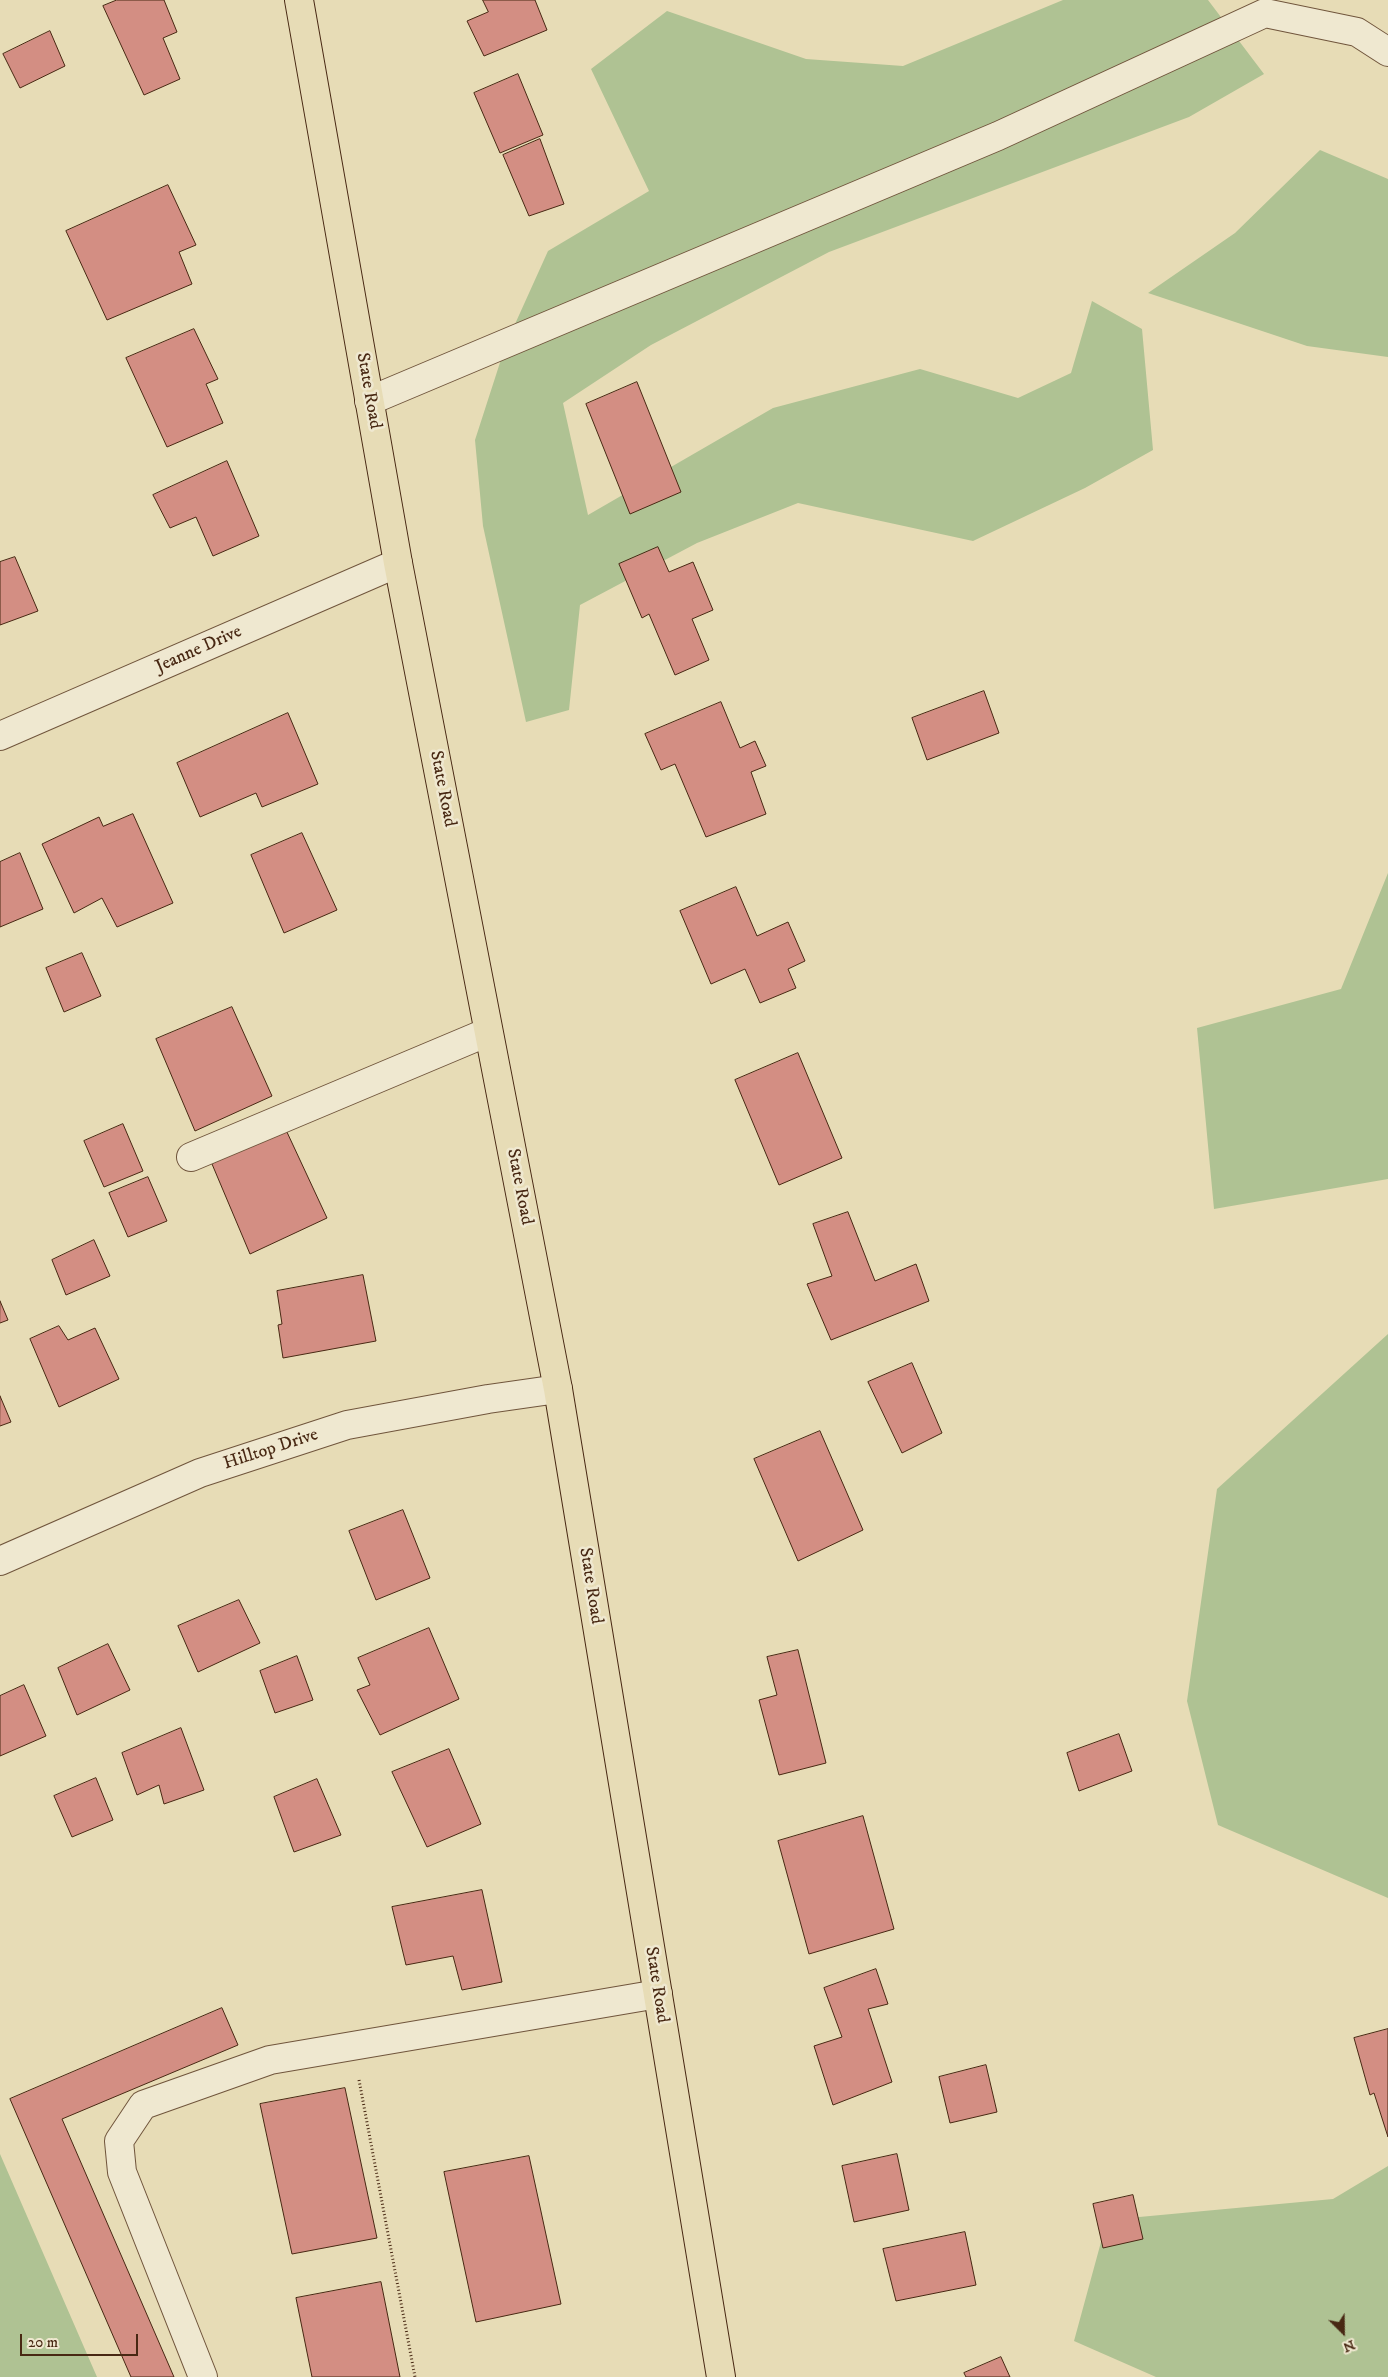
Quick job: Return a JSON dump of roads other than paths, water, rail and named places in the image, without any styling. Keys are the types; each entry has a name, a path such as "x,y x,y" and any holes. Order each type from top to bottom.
{"main road":[{"name":"State Road","path":"299,0 398,563 558,1389 721,2377"}],"street":[{"path":"369,401 998,136 1265,12 1357,32 1388,52"},
{"name":"Jeanne Drive","path":"0,736 398,563"},
{"path":"191,1157 488,1032"},
{"name":"Hilltop Drive","path":"0,1561 200,1473 347,1425 488,1399 558,1389"},
{"path":"204,2377 122,2172 119,2141 143,2105 270,2060 658,1994"}]}
